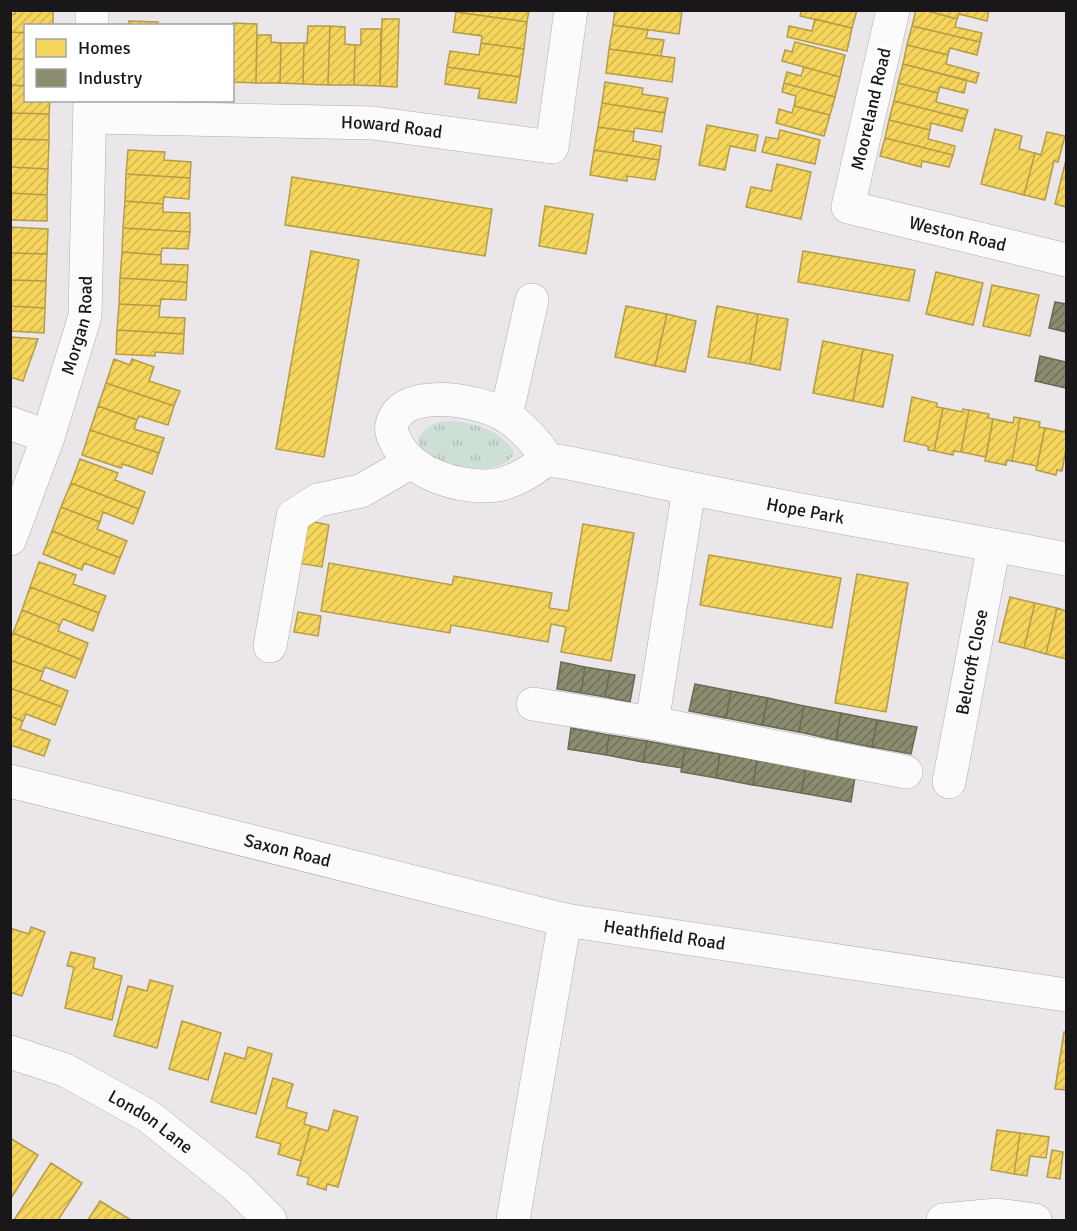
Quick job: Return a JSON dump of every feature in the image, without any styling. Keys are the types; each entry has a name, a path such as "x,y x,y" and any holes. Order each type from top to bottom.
{"street":[{"name":"Howard Road","path":"90,109 373,123 552,147 571,10"},
{"name":"Mooreland Road","path":"848,207 893,10"},
{"name":"Morgan Road","path":"10,539 48,437 85,316 90,109"},
{"name":"Weston Road","path":"848,207 1066,260"},
{"path":"506,416 532,300"},
{"path":"425,400 466,401 489,407 506,416 525,431 547,458 537,467 517,478 488,486 446,480 428,473 411,462 403,453 394,439 391,427 397,414 405,407 425,400"},
{"path":"10,423 48,437"},
{"name":"Hope Park","path":"547,458 689,489 1066,559"},
{"path":"270,646 292,516 318,500 361,491 411,462"},
{"path":"652,723 689,489"},
{"name":"Belcroft Close","path":"949,782 994,545"},
{"path":"533,704 652,723 906,772"},
{"name":"Saxon Road","path":"10,781 565,920"},
{"path":"513,1221 565,920"},
{"name":"Heathfield Road","path":"565,920 1066,995"},
{"name":"London Lane","path":"10,1052 65,1070 148,1116 236,1186 270,1221"},
{"path":"943,1221 997,1215 1035,1221"}],"green space":[{"path":"444,421 484,428 501,437 514,452 504,463 476,469 451,465 421,451 418,440 422,432"}],"building: Homes":[{"path":"15,10 53,10 53,24 24,24 24,33 10,32 10,14 15,14"},
{"path":"456,10 529,10 527,22 456,12"},
{"path":"615,10 682,11 679,34 613,25"},
{"path":"802,10 857,10 852,28 800,16"},
{"path":"916,10 957,19 955,27 982,33 980,42 912,26"},
{"path":"924,10 989,10 987,21 959,14 957,19"},
{"path":"456,12 527,22 524,49 481,43 482,36 453,32"},
{"path":"382,19 399,19 397,87 380,86"},
{"path":"815,19 852,28 847,51 787,37 789,26 812,31"},
{"path":"129,21 158,22 158,24 129,24"},
{"path":"233,24 257,24 256,83 234,82"},
{"path":"613,25 648,30 646,38 664,40 661,56 609,49"},
{"path":"308,26 330,26 328,85 303,84 304,43 307,43"},
{"path":"330,26 345,27 345,44 355,45 354,85 328,85"},
{"path":"912,26 980,42 977,55 950,48 948,55 907,45"},
{"path":"361,29 381,29 380,86 354,85 355,45 361,45"},
{"path":"10,32 24,33 24,59 10,59"},
{"path":"257,35 271,35 271,42 281,43 280,83 256,83"},
{"path":"795,42 845,55 840,77 782,61 785,50 792,52"},
{"path":"281,43 304,43 303,84 280,83"},
{"path":"481,43 524,49 520,77 447,67 450,51 479,55"},
{"path":"907,45 948,55 946,64 979,73 976,83 903,64"},
{"path":"609,49 675,58 672,82 606,73"},
{"path":"10,59 24,59 24,86 10,85"},
{"path":"903,64 967,80 964,93 940,87 938,93 898,83"},
{"path":"447,67 520,77 516,103 478,98 480,89 445,84"},
{"path":"804,67 840,77 835,97 784,83 787,72 801,76"},
{"path":"605,82 643,88 642,94 668,98 665,113 602,103"},
{"path":"784,83 835,97 830,115 794,106 796,96 782,92"},
{"path":"898,83 938,93 936,102 968,110 965,119 894,101"},
{"path":"10,85 24,86 24,102 50,102 49,114 12,113"},
{"path":"894,101 965,119 962,131 931,123 930,130 889,120"},
{"path":"602,103 665,113 662,132 635,128 634,132 598,127"},
{"path":"794,106 830,115 824,136 776,123 779,109 792,113"},
{"path":"12,113 49,114 49,140 10,139"},
{"path":"889,120 930,130 928,139 955,146 953,155 885,138"},
{"path":"707,125 758,135 755,151 730,146 725,170 699,165"},
{"path":"598,127 634,132 633,141 661,146 659,160 594,150"},
{"path":"995,129 1022,136 1019,149 1035,153 1024,195 981,184"},
{"path":"780,130 820,140 815,164 762,152 766,137 778,139"},
{"path":"1047,132 1065,136 1058,162 1054,161 1045,200 1024,195 1035,153 1041,155"},
{"path":"885,138 953,155 949,167 922,161 921,167 880,156"},
{"path":"10,139 49,140 48,169 10,167"},
{"path":"128,150 165,152 164,160 191,162 190,178 126,174"},
{"path":"594,150 659,160 655,180 627,176 627,181 590,175"},
{"path":"1066,160 1066,207 1055,204"},
{"path":"777,164 811,172 801,219 746,207 751,187 771,191"},
{"path":"10,167 48,169 47,195 10,193"},
{"path":"126,174 190,178 189,199 164,197 163,204 125,201"},
{"path":"292,177 492,209 485,256 285,225"},
{"path":"10,193 47,195 47,221 10,220"},
{"path":"125,201 163,204 163,212 190,213 190,232 123,228"},
{"path":"545,206 593,214 586,254 539,246"},
{"path":"10,227 48,229 47,254 10,253"},
{"path":"123,228 190,232 188,249 162,248 161,255 122,252"},
{"path":"311,251 359,260 324,457 276,449"},
{"path":"803,251 915,270 909,301 798,282"},
{"path":"122,252 161,255 161,264 188,265 187,282 120,278"},
{"path":"10,253 47,254 46,281 10,280"},
{"path":"936,272 983,283 973,325 926,314"},
{"path":"120,278 187,282 186,300 161,299 160,306 119,304"},
{"path":"10,280 46,281 45,308 10,306"},
{"path":"992,285 1039,295 1030,336 983,326"},
{"path":"119,304 160,306 159,317 185,318 184,334 117,330"},
{"path":"10,306 45,308 44,333 10,331"},
{"path":"626,306 667,314 655,366 615,357"},
{"path":"717,306 758,314 750,364 708,357"},
{"path":"667,314 696,321 685,372 655,366"},
{"path":"758,314 788,319 780,370 750,364"},
{"path":"117,330 184,334 183,354 155,352 155,356 116,354"},
{"path":"10,337 38,339 23,381 10,377"},
{"path":"823,341 863,349 853,401 813,393"},
{"path":"863,349 893,355 883,407 853,401"},
{"path":"114,359 130,365 132,359 154,367 149,381 180,391 174,406 106,383"},
{"path":"106,383 174,406 168,425 139,416 137,420 98,406"},
{"path":"912,397 937,403 937,407 943,408 934,451 928,450 928,446 904,441"},
{"path":"98,406 137,420 134,429 164,438 159,453 90,430"},
{"path":"943,408 962,412 963,409 969,410 961,452 954,451 953,455 934,451"},
{"path":"969,410 989,414 988,418 993,419 986,457 961,452"},
{"path":"1014,417 1020,418 1012,461 1007,460 1006,465 985,461 993,419 1013,423"},
{"path":"1020,418 1040,422 1039,427 1045,428 1037,466 1012,461"},
{"path":"1066,426 1066,449 1062,471 1057,470 1056,475 1036,470 1045,428 1065,432"},
{"path":"90,430 159,453 152,474 123,464 121,468 82,455"},
{"path":"80,459 118,473 115,480 145,492 139,509 71,483"},
{"path":"71,483 139,509 133,524 103,512 100,522 61,507"},
{"path":"61,507 100,522 97,529 127,541 120,558 52,531"},
{"path":"305,520 329,525 322,567 298,563"},
{"path":"583,524 634,533 611,661 561,652 566,627 551,624 548,642 451,625 450,633 321,611 329,563 452,585 454,576 552,593 549,608 568,611"},
{"path":"52,531 120,558 114,574 84,563 82,570 43,554"},
{"path":"709,555 841,578 832,628 700,605"},
{"path":"39,562 76,575 73,584 106,596 99,613 30,587"},
{"path":"857,574 908,583 886,712 835,703"},
{"path":"30,587 99,613 93,631 63,619 60,625 22,610"},
{"path":"1010,597 1035,603 1024,648 999,642"},
{"path":"1035,603 1057,608 1046,654 1024,648"},
{"path":"1057,608 1066,611 1066,659 1046,654"},
{"path":"22,610 60,625 58,631 88,643 82,660 13,633"},
{"path":"298,612 321,616 318,636 294,632"},
{"path":"13,633 82,660 75,678 45,667 43,672 10,660 10,640"},
{"path":"10,660 43,672 40,680 68,691 62,707 10,688"},
{"path":"10,688 62,707 55,725 26,714 23,721 10,716"},
{"path":"10,716 23,721 20,729 50,740 44,756 10,745"},
{"path":"31,927 45,932 22,996 10,992 10,928 29,934"},
{"path":"71,952 95,958 93,968 122,976 112,1020 65,1008 74,967 67,966"},
{"path":"150,980 173,986 157,1048 114,1036 128,986 147,991"},
{"path":"182,1021 221,1033 208,1080 169,1069"},
{"path":"1064,1032 1066,1032 1066,1090 1055,1089"},
{"path":"248,1047 272,1054 256,1114 211,1102 225,1053 245,1059"},
{"path":"273,1078 293,1084 286,1107 307,1113 304,1124 311,1126 301,1161 278,1154 281,1144 256,1137"},
{"path":"334,1110 358,1117 338,1187 327,1184 326,1190 307,1184 309,1178 297,1175 311,1126 328,1131"},
{"path":"997,1130 1020,1133 1014,1174 991,1170"},
{"path":"1020,1133 1049,1137 1046,1158 1030,1156 1027,1176 1014,1174"},
{"path":"10,1138 38,1155 10,1200"},
{"path":"1052,1150 1063,1152 1060,1179 1047,1177"},
{"path":"51,1163 82,1183 58,1220 14,1220"},
{"path":"100,1201 131,1220 88,1220"}],"building: Industry":[{"path":"1055,302 1066,304 1066,332 1049,328"},
{"path":"1040,356 1066,362 1066,388 1035,381"},
{"path":"561,662 585,667 581,693 557,689"},
{"path":"585,667 610,671 605,697 581,693"},
{"path":"610,671 635,675 630,702 605,697"},
{"path":"695,684 731,691 726,718 689,711"},
{"path":"731,691 768,698 762,725 726,718"},
{"path":"768,698 804,706 799,732 762,725"},
{"path":"804,706 841,713 836,740 799,732"},
{"path":"841,713 877,720 872,747 836,740"},
{"path":"877,720 917,727 911,754 872,747"},
{"path":"571,728 609,735 606,755 568,749"},
{"path":"609,735 647,741 643,762 606,755"},
{"path":"647,741 685,748 682,768 643,762"},
{"path":"685,748 720,754 716,778 681,772"},
{"path":"720,754 757,760 753,785 716,778"},
{"path":"757,760 806,769 801,793 753,785"},
{"path":"806,769 855,777 851,802 801,793"}]}
